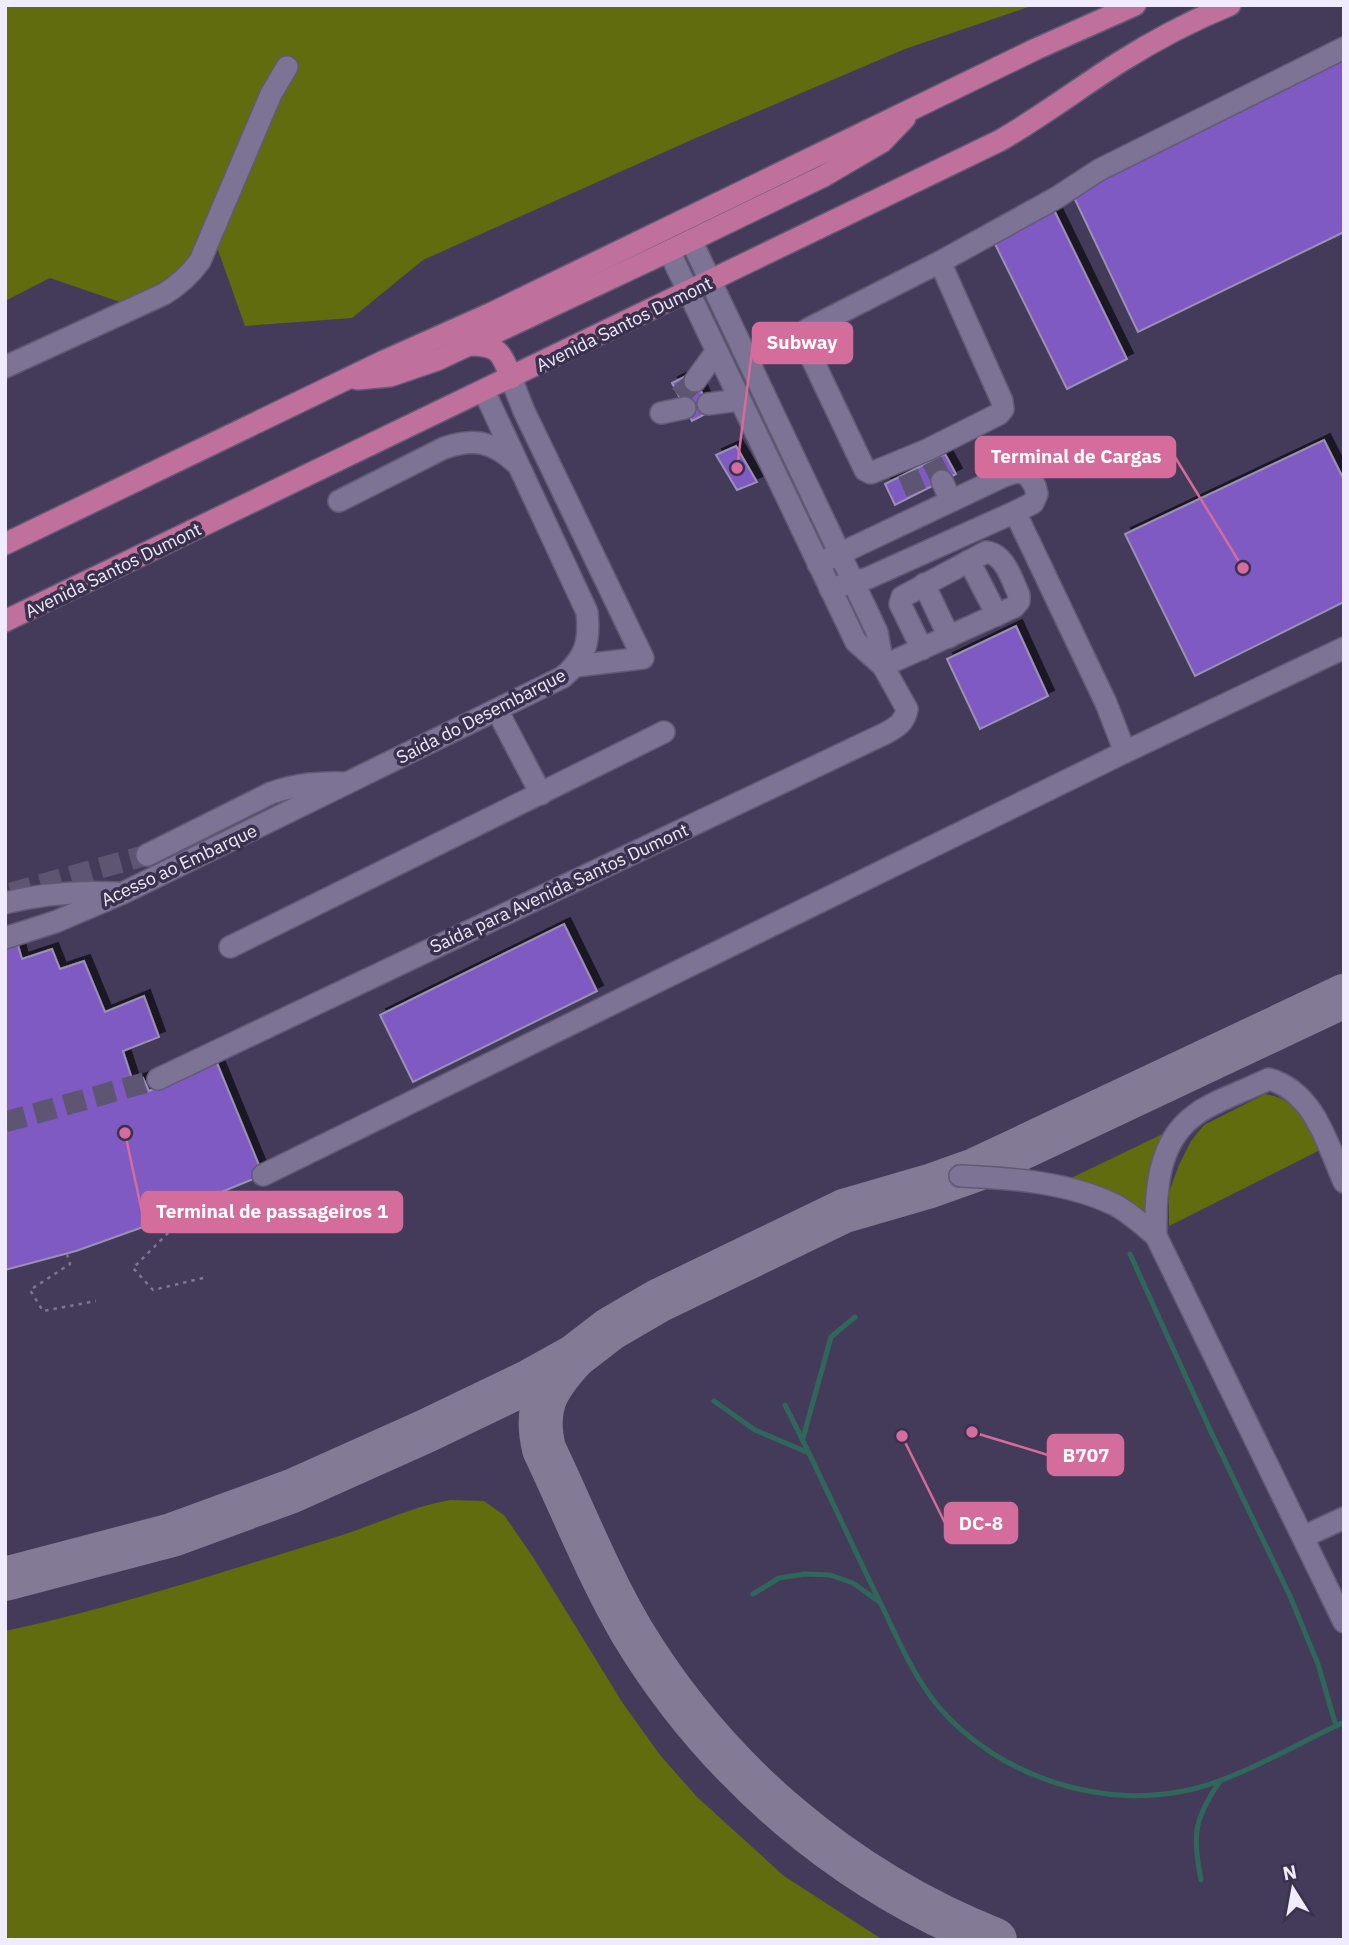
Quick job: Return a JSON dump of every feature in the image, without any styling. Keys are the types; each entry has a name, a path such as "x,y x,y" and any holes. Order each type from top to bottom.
{"main road":[{"path":"347,380 390,376 437,360 916,107 1035,49 1135,5"},
{"name":"Avenida Santos Dumont","path":"5,621 999,141 1036,120 1123,60 1230,5"},
{"path":"5,544 347,380 640,252 669,251 856,158 882,142 916,107"},
{"path":"468,345 488,345 496,349 503,358 510,378"}],"street":[{"path":"940,262 1002,401 1003,409 930,455 905,467 871,473 864,470 804,344 804,335 808,329 940,262 1056,198 1099,170 1344,48"},
{"path":"5,367 164,294 190,275 200,261 271,94 287,67"},
{"path":"691,240 855,583 877,632 883,666"},
{"path":"669,251 856,642 883,666"},
{"path":"695,381 716,352"},
{"path":"510,378 643,658 576,666"},
{"name":"Saída do Desembarque","path":"147,855 281,789 312,782 349,783 563,677 576,666 589,634 587,612 484,391"},
{"path":"708,404 739,400"},
{"path":"339,501 459,443 483,443 501,449 517,465"},
{"path":"818,565 921,503 951,501 1016,472 1027,474 1035,486 1037,494 1033,503 1015,513 855,583 830,589"},
{"path":"942,481 951,501"},
{"path":"1015,513 1106,703 1125,751"},
{"path":"883,666 922,649 949,637 1014,607 1019,596 1001,559 994,553 986,552 902,597 900,604 922,649"},
{"path":"969,561 997,615"},
{"path":"925,584 949,637"},
{"path":"262,1183 1125,751 1344,648"},
{"name":"Saída para Avenida Santos Dumont","path":"158,1079 886,733 902,722 907,709 883,666"},
{"path":"497,710 541,794"},
{"path":"230,947 664,732"},
{"name":"Acesso ao Embarque","path":"5,938 55,922 123,893 349,783"},
{"path":"5,903 46,893 123,893"},
{"path":"1156,1236 1157,1181 1167,1150 1178,1131 1195,1114 1269,1079 1298,1093 1316,1119 1344,1182"},
{"path":"960,1175 1044,1184 1094,1197 1114,1204 1156,1236 1344,1622"},
{"path":"1303,1537 1344,1518"}],"path":[{"path":"262,1183 272,1219 322,1219"},
{"path":"166,1219 172,1229 133,1268 153,1290 207,1277"},
{"path":"67,1254 70,1264 30,1290 43,1311 96,1301"}],"green space":[{"path":"5,5 1034,5 905,49 698,137 423,260 352,318 245,326 218,250 123,303 50,278 5,301"},
{"path":"1265,1094 1287,1101 1301,1113 1322,1149 1169,1226 1169,1192 1191,1141 1204,1125"},
{"path":"1169,1131 1150,1183 1146,1216 1067,1180"},
{"path":"450,1500 484,1501 504,1515 533,1557 622,1702 660,1755 697,1797 784,1876 883,1940 5,1940 5,1631 173,1587"}],"building":[{"path":"1344,51 1344,232 1138,332 1070,189"},
{"path":"1053,208 1127,359 1067,389 992,238"},
{"path":"692,373 711,411 692,421 672,383"},
{"path":"1324,440 1344,480 1344,602 1195,676 1125,534"},
{"path":"736,446 757,482 737,490 716,455"},
{"path":"945,454 956,474 895,505 885,484"},
{"path":"1016,626 1048,696 980,729 947,659"},
{"path":"564,924 597,991 413,1082 380,1015"},
{"path":"16,939 22,959 52,949 60,969 84,961 105,1012 144,996 159,1037 123,1051 133,1082 143,1078 149,1091 217,1063 263,1175 185,1207 185,1212 76,1251 5,1270 5,942"}],"waterway":[{"path":"1130,1254 1290,1596 1318,1664 1336,1726"},
{"path":"803,1438 831,1337 855,1317"},
{"path":"714,1401 755,1430 809,1453"},
{"path":"785,1405 913,1669 938,1706 963,1731 991,1753 1056,1783 1091,1792 1162,1794 1197,1788 1234,1775 1342,1723"},
{"path":"753,1594 779,1578 805,1574 830,1575 853,1583 878,1601"},
{"path":"1201,1880 1197,1828 1205,1806 1220,1781"}],"taxiway":[{"path":"5,1579 172,1535 292,1491 530,1381 575,1356 610,1329 658,1301 844,1211 975,1170 1344,996"},
{"path":"573,1358 549,1389 545,1399 541,1421 544,1449 620,1610 666,1683 703,1730 744,1775 788,1816 836,1853 886,1886 939,1915 995,1940"}],"tunnel":[{"path":"679,396 695,381"},
{"path":"932,461 942,481"},
{"path":"908,473 917,494"},
{"path":"11,893 147,855"},
{"path":"5,1122 158,1079"}],"place":[{"name":"Subway","path":"737,468"},
{"name":"Terminal de Cargas","path":"1243,568"},
{"name":"Terminal de passageiros 1","path":"125,1133"},
{"name":"B707","path":"972,1432"},
{"name":"DC-8","path":"902,1436"}]}
